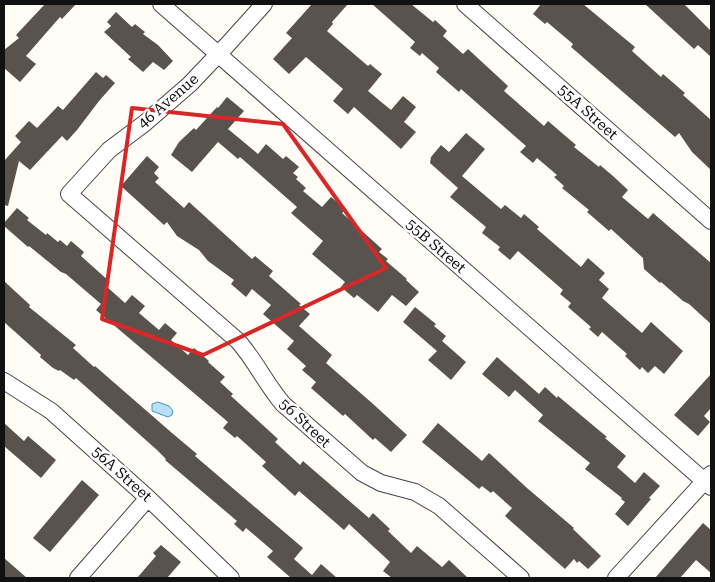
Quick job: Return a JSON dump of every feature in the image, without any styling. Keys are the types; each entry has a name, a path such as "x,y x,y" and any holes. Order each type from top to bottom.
{"street":[{"name":"55B Street","path":"161,4 709,481"},
{"name":"46 Avenue","path":"69,194 109,150 162,109 190,84 264,4"},
{"name":"55A Street","path":"466,4 711,221"},
{"name":"56 Street","path":"69,194 238,341 251,357 273,393 283,404 354,468 373,480 415,492 439,506 521,578"},
{"name":"56A Street","path":"4,381 51,411 148,498 231,578"},
{"path":"616,578 709,481"},
{"path":"78,578 148,498"}],"highlighted area":[{"path":"132,108 283,124 386,268 203,355 102,319"}],"water":[{"path":"158,402 169,406 173,411 172,415 168,417 152,411 152,404"}],"building":[{"path":"45,4 76,4 62,19 60,17 26,56 36,64 20,82 4,68 4,50 19,38 16,35"},
{"path":"312,4 348,4 332,22 333,24 327,31 368,66 370,64 382,74 368,91 391,110 403,96 416,107 404,122 416,132 401,149 354,107 348,114 333,101 343,89 306,57 289,74 273,59 292,38 286,33"},
{"path":"372,4 411,4 433,22 435,20 447,31 443,36 463,54 468,49 508,86 504,91 544,126 548,121 576,145 574,147 599,167 600,165 628,190 622,197 648,219 653,213 711,263 711,324 644,269 643,258 611,229 609,231 587,212 589,210 562,188 564,186 554,177 557,175 537,158 533,163 520,152 526,146 461,89 459,92 436,72 439,68 422,53 420,56 410,48 415,42"},
{"path":"541,4 583,4 635,47 632,51 661,77 663,74 685,93 683,95 711,120 711,170 692,152 679,133 675,137 571,47 573,44 547,22 545,24 533,14"},
{"path":"645,4 684,4 711,31 711,57 698,45 694,49"},
{"path":"116,12 132,27 135,24 145,32 143,34 158,45 173,61 164,70 153,62 143,72 128,59 131,57 104,32 111,26 107,22"},
{"path":"96,72 103,78 106,75 115,83 67,141 62,136 30,170 19,161 8,206 4,205 4,161 21,142 15,136 29,121 37,128 58,106 63,110"},
{"path":"227,97 244,111 228,129 258,154 266,144 283,159 286,156 299,167 293,173 298,177 296,179 306,188 303,191 322,207 331,197 346,209 342,213 382,249 379,252 388,259 386,261 419,292 406,306 392,295 378,312 357,295 354,298 341,287 345,282 312,254 323,241 291,213 297,207 240,157 238,159 218,142 192,172 171,155 179,142 194,128 196,130"},
{"path":"466,133 485,149 462,176 501,209 505,205 521,218 524,214 539,227 537,229 581,267 588,258 605,273 599,280 609,289 602,298 642,333 651,322 683,351 664,374 655,366 648,373 642,367 640,370 625,356 627,354 602,332 598,337 589,329 591,327 568,307 571,303 560,294 563,290 518,251 510,260 498,250 500,247 482,233 486,227 450,197 458,188 430,163 431,157 441,145 449,152"},
{"path":"147,156 159,167 154,173 159,178 155,182 184,208 189,202 252,259 255,256 273,271 269,276 310,314 299,326 332,355 326,363 407,435 391,452 375,438 373,440 345,414 343,416 311,388 316,382 302,370 306,366 287,349 294,341 263,314 271,305 252,289 246,297 231,284 234,280 208,261 199,250 177,236 167,222 164,225 121,186"},
{"path":"17,208 29,218 27,220 46,235 47,233 58,242 60,240 67,246 71,241 84,252 81,256 110,282 106,286 125,303 132,295 145,306 139,313 159,330 165,323 177,333 171,340 188,355 194,348 209,361 225,377 220,382 233,394 231,396 278,439 275,442 300,465 303,461 369,518 373,513 390,529 388,531 411,553 417,546 442,567 449,560 468,578 392,578 383,571 390,562 349,524 344,530 299,491 295,496 262,466 266,462 237,436 235,438 223,428 228,422 96,310 101,304 4,226 4,223"},
{"path":"4,281 30,305 29,307 76,345 73,348 94,367 197,454 195,456 303,548 294,559 312,575 321,564 337,578 291,578 267,557 273,551 246,528 243,532 234,524 237,521 165,460 157,450 76,378 74,380 60,370 53,368 40,357 41,355 4,322"},
{"path":"415,307 436,324 434,326 446,336 442,341 466,362 451,380 428,360 437,351 403,322"},
{"path":"497,357 539,394 545,387 607,437 605,438 626,456 617,467 635,483 644,472 660,486 628,526 615,514 625,502 585,469 590,463 538,421 543,415 515,390 509,397 482,374"},
{"path":"711,374 711,408 704,416 710,422 698,436 674,415"},
{"path":"4,423 24,441 28,436 56,460 41,478 4,446"},
{"path":"438,423 482,461 489,453 574,528 601,556 588,569 579,561 577,563 574,559 565,569 505,516 512,508 493,491 491,493 482,486 479,489 422,442"},
{"path":"82,480 99,495 50,552 33,538"},
{"path":"703,523 711,530 711,573 696,560 680,578 655,578"},
{"path":"161,545 181,562 167,578 137,578 156,556 153,553"},
{"path":"4,558 27,578 4,578"}]}
